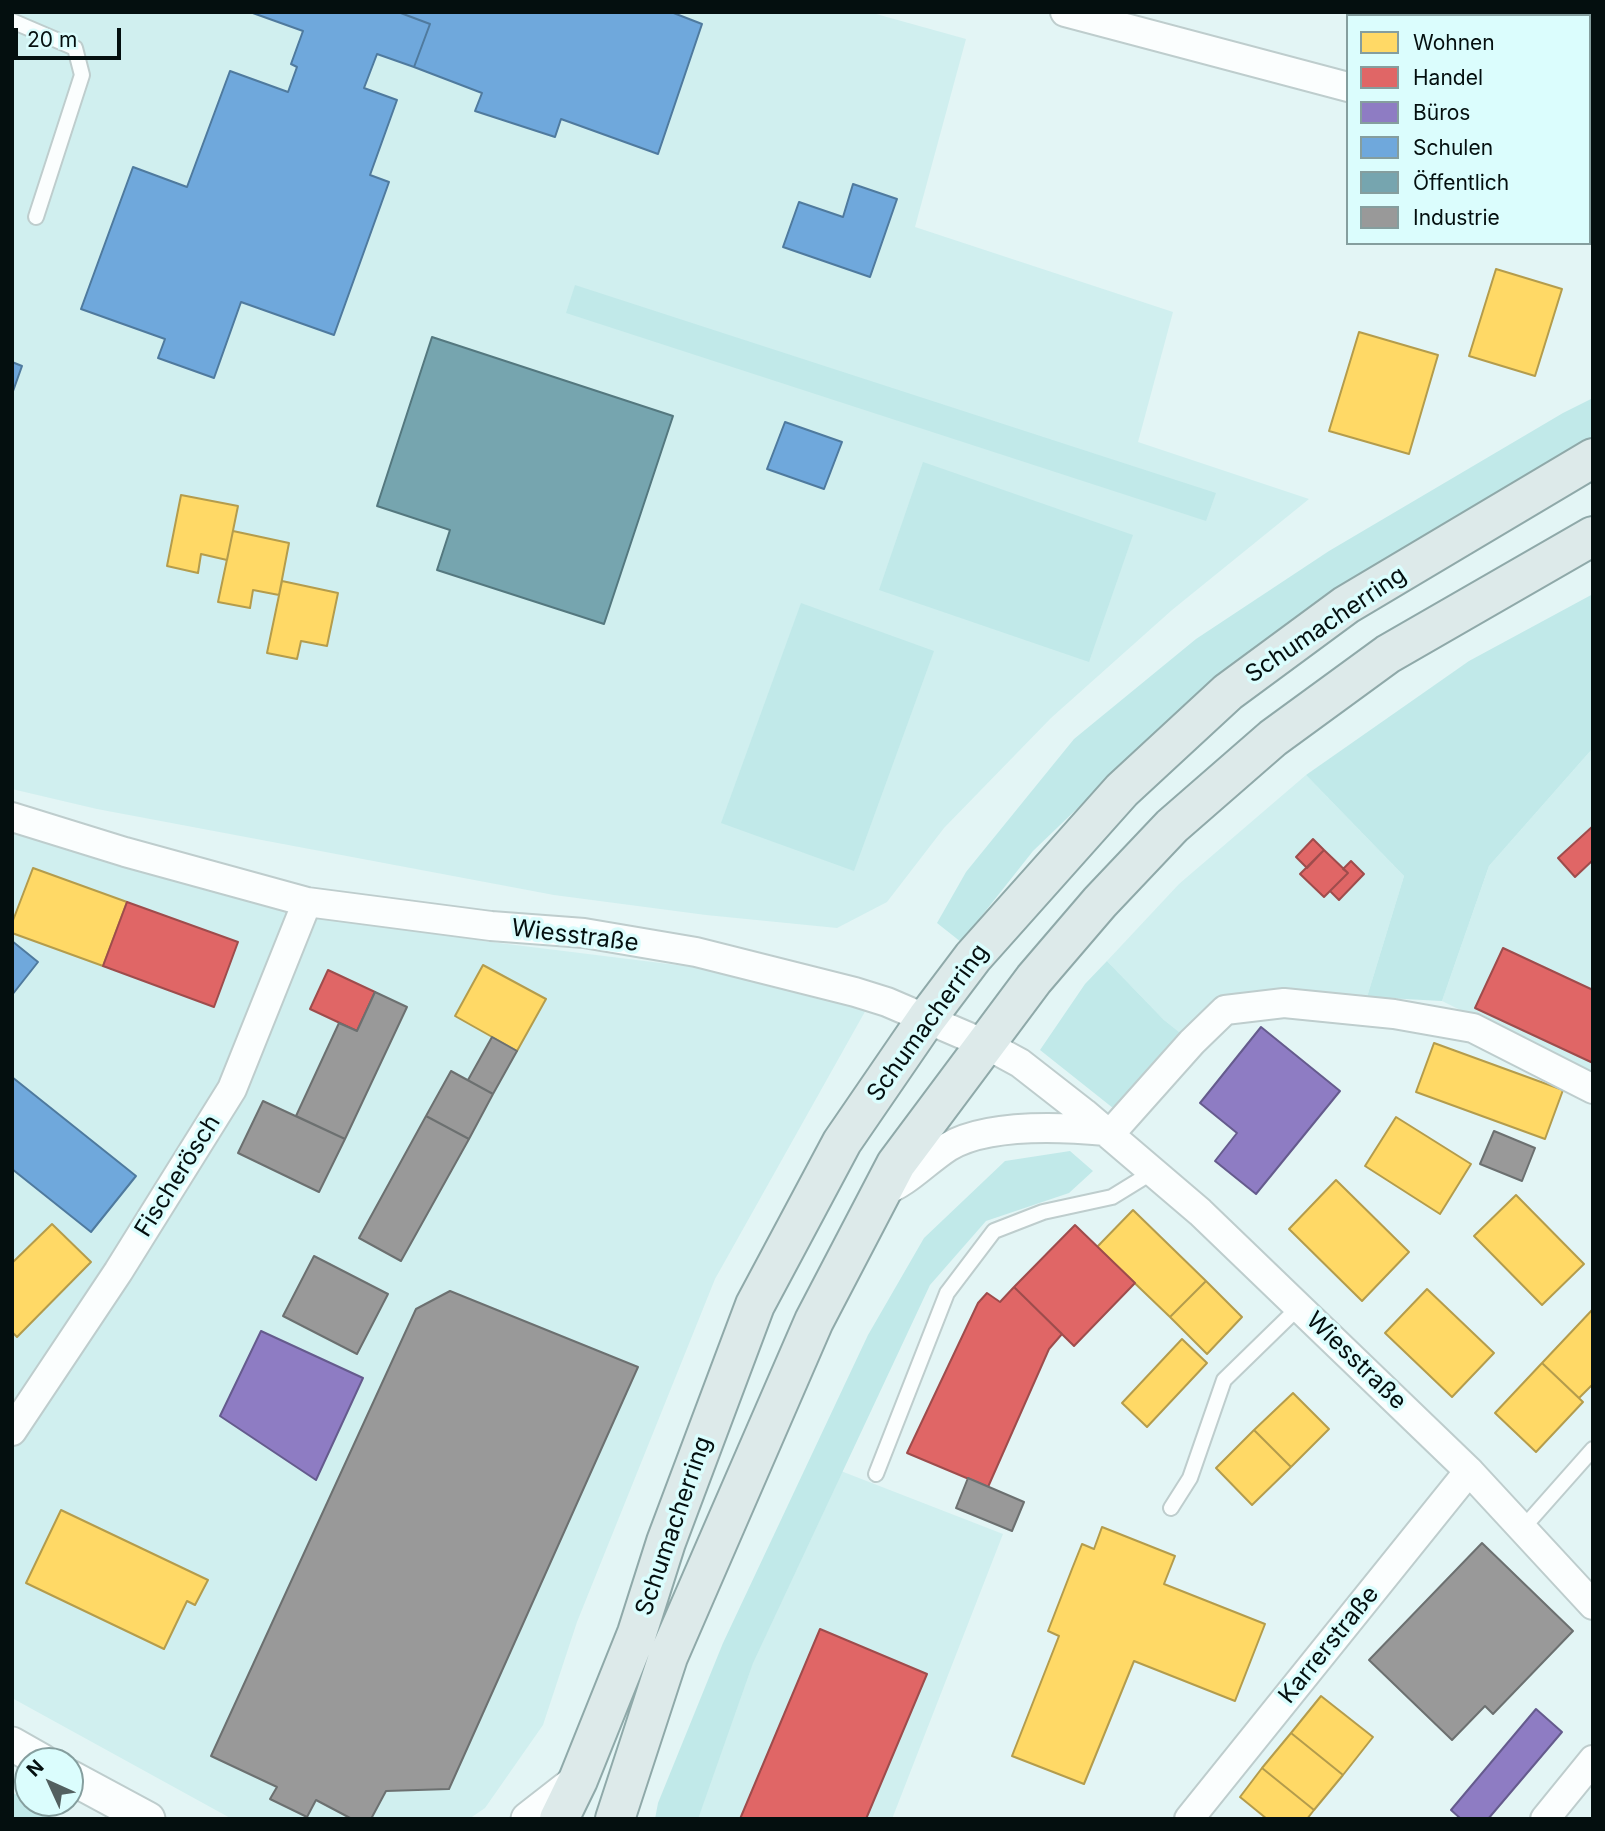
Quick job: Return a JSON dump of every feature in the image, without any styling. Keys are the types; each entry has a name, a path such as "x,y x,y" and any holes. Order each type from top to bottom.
{"main road":[{"name":"Schumacherring","path":"559,1819 578,1780 637,1633 666,1542 755,1305 842,1142 927,1018 973,957 1122,790 1228,692 1346,605 1593,458"},
{"name":"Schumacherring","path":"615,1819 668,1657 814,1321 896,1164 1034,978 1100,902 1172,826 1273,738 1388,654 1593,536"}],"street":[{"path":"1065,12 1346,87"},
{"name":"Wiesstraße","path":"12,817 125,852 307,902 491,926 584,933 696,952 855,992 927,1018 985,1044 1020,1063 1108,1133 1151,1173 1200,1212 1469,1471 1593,1605"},
{"name":"Fischerösch","path":"12,1431 118,1272 232,1089 307,902"},
{"path":"882,1192 899,1185 950,1146 992,1131 1067,1127 1108,1133 1192,1042 1226,1010 1283,1003 1394,1014 1473,1028 1593,1089"},
{"name":"Karrerstraße","path":"1189,1819 1469,1471"},
{"path":"1545,1819 1593,1760"},
{"path":"528,1819 578,1780"},
{"path":"84,1785 148,1819"}],"lane":[{"path":"12,21 75,48 82,75 36,217"},
{"path":"876,1474 947,1293 994,1231 1043,1212 1112,1197 1151,1173"},
{"path":"1171,1508 1190,1478 1224,1380 1300,1306"},
{"path":"1523,1528 1593,1449"}],"shaded area":[{"path":"12,12 869,12 966,39 915,227 1173,312 1138,442 1309,499 1172,610 1051,718 944,828 887,902 837,928 706,915 554,895 97,809 12,789"},
{"path":"575,285 1216,493 1206,521 566,313"},
{"path":"1593,398 1593,440 1109,778 1033,851 961,942 937,923 966,872 1074,739 1196,639 1329,551"},
{"path":"923,462 1133,535 1089,662 879,590"},
{"path":"1593,594 1593,748 1489,866 1442,1001 1367,997 1404,876 1306,775 1469,661"},
{"path":"801,603 934,651 854,871 721,823"},
{"path":"1593,748 1593,1075 1442,1001 1489,866"},
{"path":"1306,775 1404,876 1367,997 1285,988 1221,1001 1183,1035 1164,1020 1107,961 1179,884"},
{"path":"12,829 301,912 483,941 701,968 867,1008 715,1279 577,1622 543,1725 485,1808 469,1819 232,1819 12,1698"},
{"path":"1107,961 1164,1020 1183,1035 1118,1112 1040,1050 1085,984"},
{"path":"1070,1151 1093,1171 1069,1193 986,1221 930,1285 753,1663 698,1819 655,1819 658,1803 723,1643 868,1335 924,1238 1005,1161"},
{"path":"828,1466 1003,1534 892,1819 691,1819"},
{"path":"12,1792 14,1817 54,1819 12,1819"}],"building: Wohnen":[{"path":"1496,269 1562,289 1535,376 1469,356"},
{"path":"1359,332 1438,355 1409,454 1329,431"},
{"path":"181,495 238,506 227,560 201,554 198,573 167,566"},
{"path":"233,531 289,543 279,595 253,590 250,608 218,602"},
{"path":"282,581 338,593 327,646 301,641 297,659 267,653"},
{"path":"33,868 127,902 103,966 12,933 12,923"},
{"path":"483,965 546,999 517,1051 455,1016"},
{"path":"1434,1043 1563,1090 1545,1139 1416,1092"},
{"path":"1396,1117 1471,1164 1440,1214 1365,1166"},
{"path":"1336,1180 1409,1252 1362,1301 1289,1229"},
{"path":"1516,1195 1584,1264 1542,1305 1474,1236"},
{"path":"1133,1210 1206,1281 1170,1317 1097,1247"},
{"path":"52,1224 91,1262 17,1337 12,1332 12,1263"},
{"path":"1206,1281 1242,1317 1207,1354 1170,1317"},
{"path":"1427,1289 1494,1353 1452,1397 1385,1333"},
{"path":"1593,1309 1593,1384 1579,1398 1542,1363"},
{"path":"1182,1339 1207,1363 1147,1427 1122,1403"},
{"path":"1542,1363 1583,1402 1536,1452 1495,1413"},
{"path":"1293,1393 1329,1429 1291,1467 1254,1430"},
{"path":"1254,1430 1291,1467 1252,1505 1216,1468"},
{"path":"61,1510 208,1580 195,1605 187,1601 164,1649 26,1583"},
{"path":"1102,1527 1175,1556 1164,1584 1265,1624 1235,1701 1134,1661 1084,1784 1012,1756 1059,1636 1048,1631 1072,1569 1082,1544 1094,1549"},
{"path":"1321,1696 1373,1737 1343,1775 1291,1733"},
{"path":"1291,1733 1343,1775 1314,1810 1262,1768"},
{"path":"1262,1768 1314,1810 1307,1819 1267,1819 1240,1797"}],"building: Handel":[{"path":"1593,826 1593,860 1575,877 1558,858"},
{"path":"1313,839 1324,850 1307,868 1296,857"},
{"path":"1324,850 1348,873 1324,897 1300,874"},
{"path":"1351,861 1364,874 1339,900 1330,891 1348,873 1343,869"},
{"path":"127,902 238,942 214,1007 103,966"},
{"path":"1503,948 1593,990 1593,1063 1475,1008"},
{"path":"328,970 375,992 357,1031 310,1009"},
{"path":"1075,1225 1135,1283 1074,1346 1014,1287"},
{"path":"1014,1287 1062,1334 1049,1349 988,1487 907,1453 978,1303 987,1293 1000,1302"},
{"path":"820,1629 927,1674 866,1819 740,1819"}],"building: Büros":[{"path":"1261,1027 1340,1091 1256,1194 1215,1161 1237,1133 1200,1103"},
{"path":"261,1331 363,1378 316,1480 220,1416"},
{"path":"1536,1709 1562,1732 1488,1819 1461,1819 1451,1810"}],"building: Schulen":[{"path":"250,12 398,12 430,24 414,67 377,54 364,88 397,100 370,175 389,182 334,335 241,302 214,378 158,358 165,339 81,309 133,167 187,187 230,71 288,92 297,67 291,64 303,31"},
{"path":"398,12 671,12 702,24 658,154 561,119 555,137 475,111 482,93 414,67 430,24"},
{"path":"853,184 897,199 870,277 783,247 799,202 843,217"},
{"path":"12,362 22,366 12,394"},
{"path":"785,422 842,442 824,489 767,469"},
{"path":"12,941 38,962 12,995"},
{"path":"12,1077 136,1176 91,1232 12,1169"}],"building: Öffentlich":[{"path":"432,337 673,416 604,624 437,570 450,530 377,506"}],"building: Industrie":[{"path":"375,992 407,1007 345,1139 296,1116 339,1023 357,1031"},
{"path":"492,1037 517,1051 493,1094 468,1080"},
{"path":"451,1071 493,1094 469,1139 426,1116"},
{"path":"263,1101 345,1139 319,1192 238,1153"},
{"path":"426,1116 469,1139 401,1261 359,1238"},
{"path":"1494,1131 1535,1148 1522,1181 1480,1164"},
{"path":"314,1256 388,1294 357,1354 283,1316"},
{"path":"450,1291 638,1367 449,1789 386,1791 371,1819 352,1819 316,1800 307,1817 270,1799 277,1787 211,1756 416,1309"},
{"path":"968,1478 1024,1502 1012,1531 956,1508"},
{"path":"1482,1543 1573,1631 1493,1714 1485,1706 1452,1740 1369,1660"}]}
